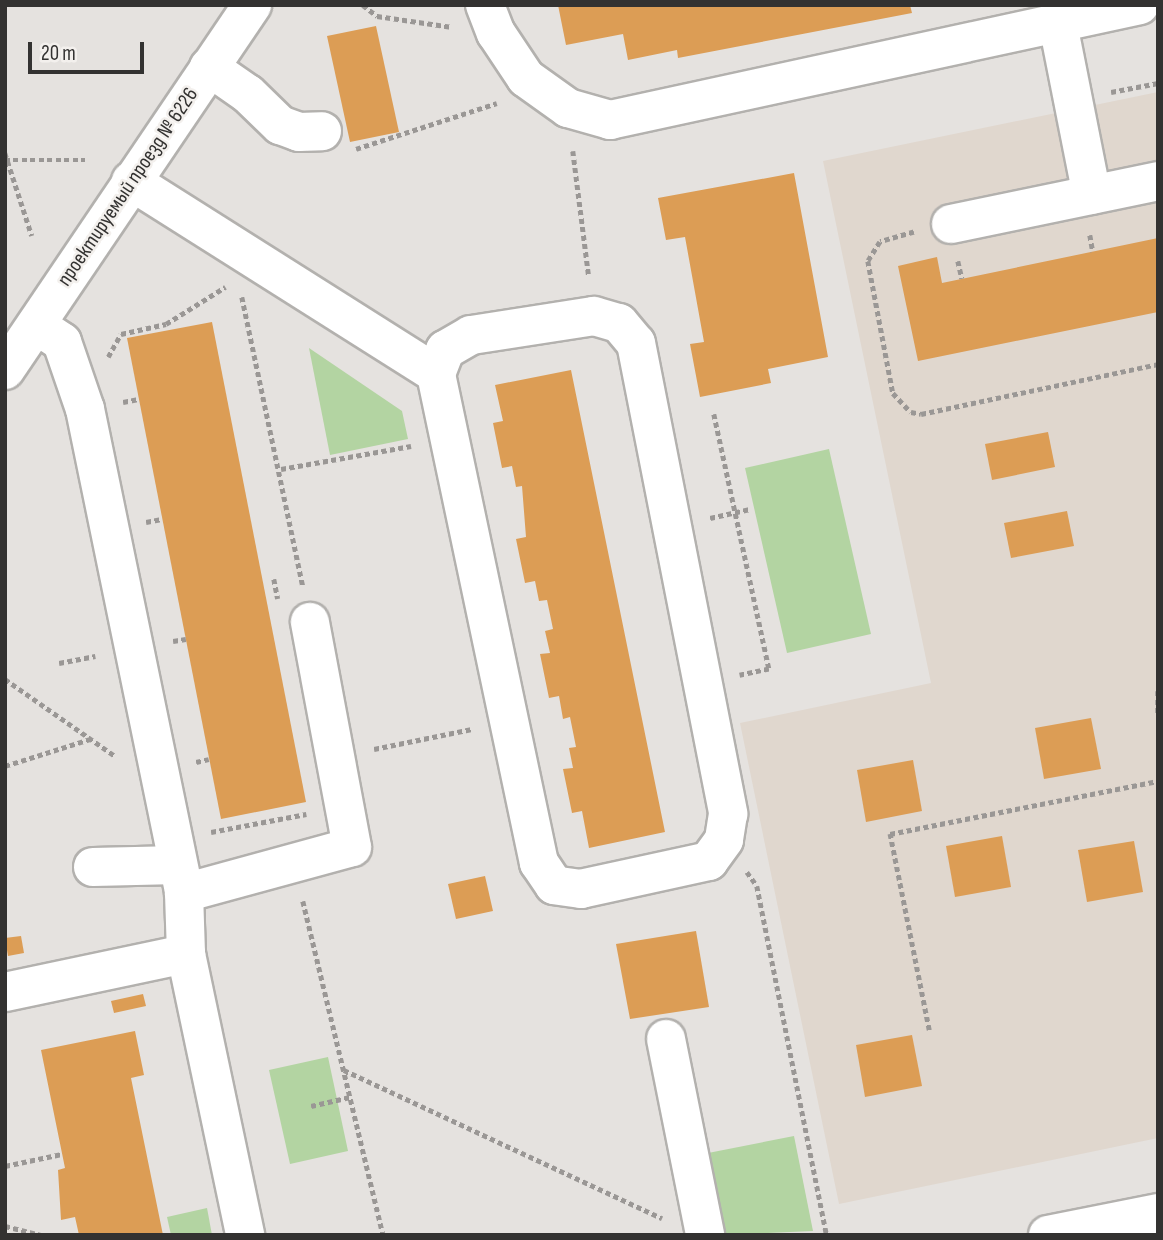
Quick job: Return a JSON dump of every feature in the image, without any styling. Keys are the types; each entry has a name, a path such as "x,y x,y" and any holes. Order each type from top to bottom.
{"street":[{"path":"491,19 526,78 568,108 610,120 1019,19 1058,24 1140,5"},
{"name":"проектируемый проезд № 6226","path":"5,370 209,67 235,12"},
{"path":"1058,24 1092,195"},
{"path":"209,67 248,94 280,125 299,132 322,131"},
{"path":"131,181 244,269 436,374"},
{"path":"951,224 1158,181"},
{"path":"594,317 619,323 636,344 728,814 724,839 709,861 581,889 554,885 539,863 436,374 445,350 471,335 594,317"},
{"path":"36,326 62,342 78,386 178,866 186,954 245,1235"},
{"path":"93,867 293,863 352,847 310,622"},
{"path":"5,992 186,954"},
{"path":"666,1039 689,1229"},
{"path":"1048,1235 1158,1213"}],"path":[{"path":"363,5 377,16 491,19"},
{"path":"322,131 346,151 400,138 505,100 526,78"},
{"path":"1073,100 1158,83"},
{"path":"568,108 594,317"},
{"path":"5,153 32,236"},
{"path":"6,160 85,160"},
{"path":"951,224 890,237 873,250 868,261 893,393 902,407 921,414 1158,364"},
{"path":"78,386 104,365 121,334 166,324 244,269 310,622"},
{"path":"702,683 769,669 714,414"},
{"path":"281,469 448,439"},
{"path":"5,679 162,788"},
{"path":"1158,691 1158,713"},
{"path":"335,757 509,721"},
{"path":"5,766 90,739"},
{"path":"929,1030 890,834 1158,781"},
{"path":"178,866 345,806"},
{"path":"724,839 757,886 827,1235"},
{"path":"293,863 383,1235"},
{"path":"344,1070 689,1229"},
{"path":"311,1105 350,1097"},
{"path":"5,1166 62,1154"},
{"path":"5,1226 40,1235"}],"shaded area":[{"path":"1158,92 1158,1138 839,1204 740,723 931,683 823,161"}],"green space":[{"path":"309,348 402,411 408,439 330,455"},
{"path":"829,449 871,634 787,653 745,468"},
{"path":"328,1057 348,1151 290,1164 269,1070"},
{"path":"794,1136 813,1231 720,1235 703,1154"},
{"path":"207,1208 212,1235 171,1235 167,1217"}],"building":[{"path":"558,5 910,5 912,13 678,58 677,50 628,60 623,34 566,45"},
{"path":"376,26 399,132 350,142 327,36"},
{"path":"794,173 828,357 768,369 771,383 700,397 690,344 704,342 685,237 666,240 658,198"},
{"path":"1158,238 1158,312 918,361 898,266 937,257 942,283"},
{"path":"212,322 306,802 221,819 127,338"},
{"path":"571,370 665,832 589,848 582,811 572,813 563,769 573,768 569,748 576,747 570,717 563,719 559,696 549,698 540,654 550,653 545,631 553,629 547,600 539,601 535,581 525,583 516,539 526,537 522,486 516,487 512,466 502,468 493,423 503,421 495,385"},
{"path":"1048,432 1055,467 992,480 985,444"},
{"path":"1067,511 1074,546 1011,558 1004,523"},
{"path":"1091,718 1101,769 1044,779 1035,728"},
{"path":"913,760 922,811 866,822 857,770"},
{"path":"1002,836 1011,887 955,897 946,846"},
{"path":"1134,841 1143,892 1087,902 1078,850"},
{"path":"485,876 493,911 456,919 448,884"},
{"path":"696,931 709,1007 630,1019 616,944"},
{"path":"21,936 24,953 8,956 5,938"},
{"path":"143,994 146,1006 114,1013 111,1001"},
{"path":"135,1031 144,1075 131,1078 163,1235 79,1235 75,1217 61,1220 58,1170 65,1168 41,1050"},
{"path":"912,1035 922,1086 865,1097 856,1045"}]}
